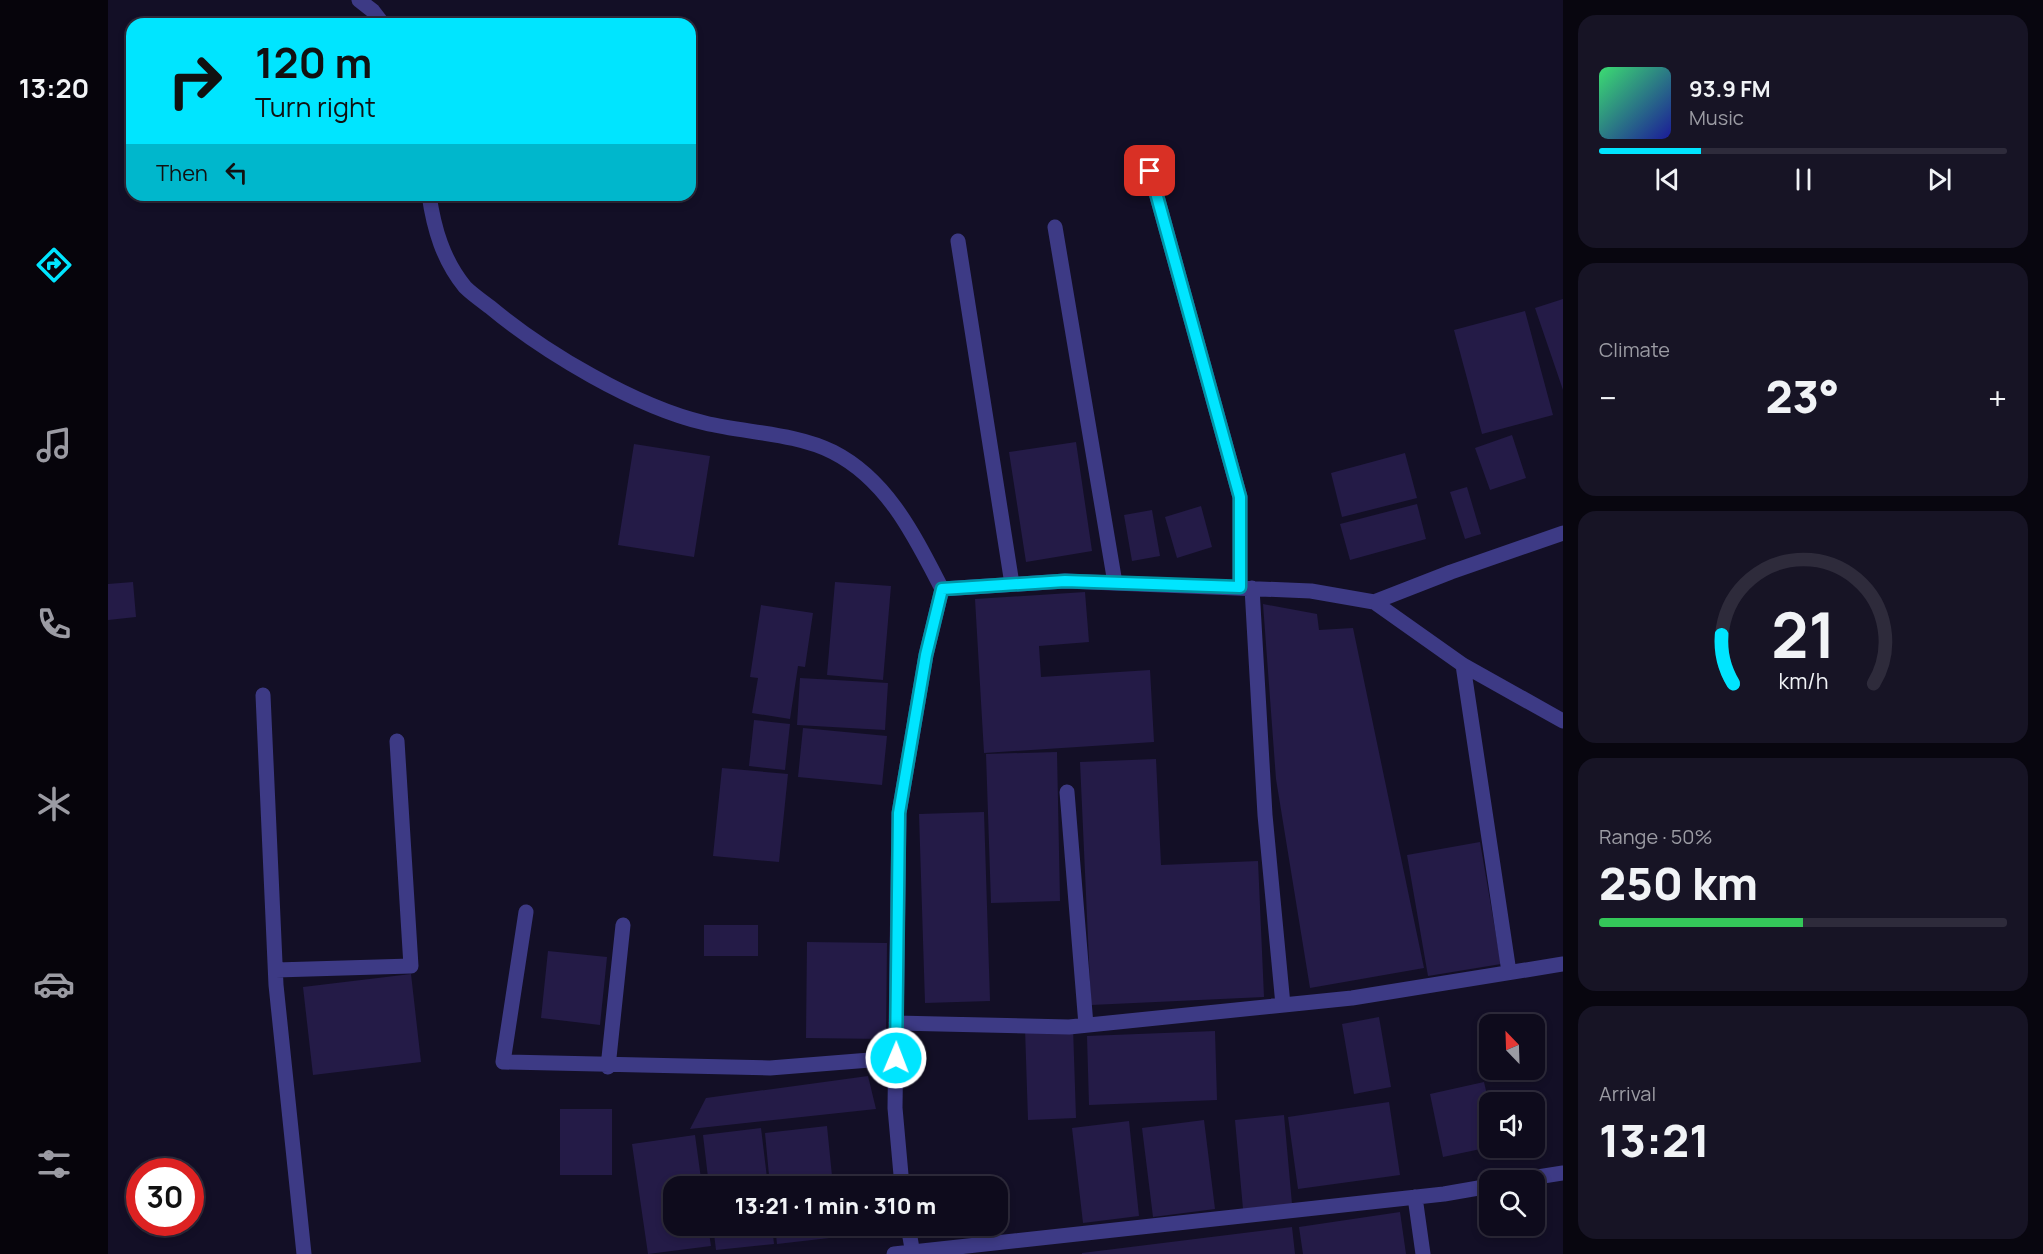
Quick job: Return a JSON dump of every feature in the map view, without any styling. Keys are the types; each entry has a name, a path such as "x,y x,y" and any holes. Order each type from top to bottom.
{"street":[{"path":"358,0 378,18"},
{"path":"1150,171 1240,497 1265,815 1283,1005"},
{"path":"430,201 441,249 466,287 521,333 642,402 704,423 777,435 833,452 877,483 913,533 942,589 926,655 899,813 896,1108 901,1176"},
{"path":"1055,227 1115,582"},
{"path":"958,241 1012,584"},
{"path":"1374,602 1563,533"},
{"path":"942,589 1065,581 1115,582 1311,591 1374,602 1396,620 1462,665 1563,721"},
{"path":"1462,665 1509,972"},
{"path":"263,695 276,970 304,1254"},
{"path":"276,970 411,966 397,741"},
{"path":"1067,792 1086,1025"},
{"path":"526,912 503,1062 608,1067 770,1068 896,1058"},
{"path":"608,1067 623,925"},
{"path":"896,1023 1086,1025 1352,998 1563,964"},
{"path":"1545,1176 1563,1173"},
{"path":"894,1254 1415,1197 1479,1188"},
{"path":"1415,1197 1423,1254"},
{"path":"910,1236 913,1253"}],"building":[{"path":"1563,299 1563,390 1535,308"},
{"path":"1525,311 1553,415 1482,434 1454,330"},
{"path":"1512,435 1526,478 1490,490 1475,448"},
{"path":"1076,442 1092,551 1026,562 1009,452"},
{"path":"634,444 710,456 694,557 618,545"},
{"path":"1405,453 1417,498 1342,517 1331,473"},
{"path":"1467,487 1481,534 1465,539 1450,492"},
{"path":"1417,504 1426,539 1350,560 1340,524"},
{"path":"1201,506 1212,547 1177,558 1165,517"},
{"path":"1152,510 1160,556 1132,561 1124,515"},
{"path":"133,582 136,617 108,620 108,584"},
{"path":"835,582 891,586 883,680 827,675"},
{"path":"1085,592 1089,642 1039,646 1041,677 1150,670 1154,742 984,753 975,599"},
{"path":"1263,604 1317,614 1319,630 1353,628 1424,968 1310,988 1276,779"},
{"path":"761,605 813,613 805,667 798,666 790,719 752,713 758,678 750,677"},
{"path":"800,678 888,683 885,730 797,725"},
{"path":"754,720 790,724 785,770 749,766"},
{"path":"803,728 887,736 882,785 798,777"},
{"path":"1057,752 1060,901 991,903 986,754"},
{"path":"1156,759 1161,865 1258,861 1264,997 1091,1005 1080,762"},
{"path":"722,768 788,774 779,862 713,856"},
{"path":"984,812 990,1001 925,1003 919,814"},
{"path":"1480,842 1501,964 1428,976 1407,855"},
{"path":"704,925 758,925 758,956 704,956"},
{"path":"807,942 887,943 886,1039 806,1038"},
{"path":"548,951 607,957 600,1025 541,1018"},
{"path":"411,974 421,1062 313,1075 303,987"},
{"path":"1379,1017 1391,1087 1354,1094 1342,1024"},
{"path":"1073,1027 1076,1118 1028,1120 1025,1028"},
{"path":"1215,1031 1217,1100 1089,1105 1087,1036"},
{"path":"868,1076 876,1109 690,1129 706,1098"},
{"path":"1484,1082 1486,1092 1479,1092 1479,1149 1443,1157 1430,1094"},
{"path":"1389,1102 1400,1175 1298,1189 1288,1117"},
{"path":"560,1109 612,1109 612,1175 560,1175"},
{"path":"1284,1115 1292,1204 1243,1209 1235,1120"},
{"path":"1204,1120 1215,1209 1153,1217 1142,1128"},
{"path":"1129,1121 1139,1216 1083,1223 1072,1128"},
{"path":"827,1126 832,1176 769,1176 765,1133"},
{"path":"761,1128 767,1176 708,1176 703,1135"},
{"path":"695,1135 701,1176 663,1176 663,1236 710,1236 711,1246 648,1254 632,1144"},
{"path":"1400,1212 1406,1254 1303,1254 1299,1227"},
{"path":"1292,1227 1295,1254 1082,1254 1082,1253"},
{"path":"714,1236 773,1236 774,1244 716,1250"},
{"path":"776,1236 838,1236 838,1237 777,1244"}],"route":[{"path":"896,1058 896,904 899,813 926,655 942,589 1065,581 1240,587 1240,497 1150,171"}]}
